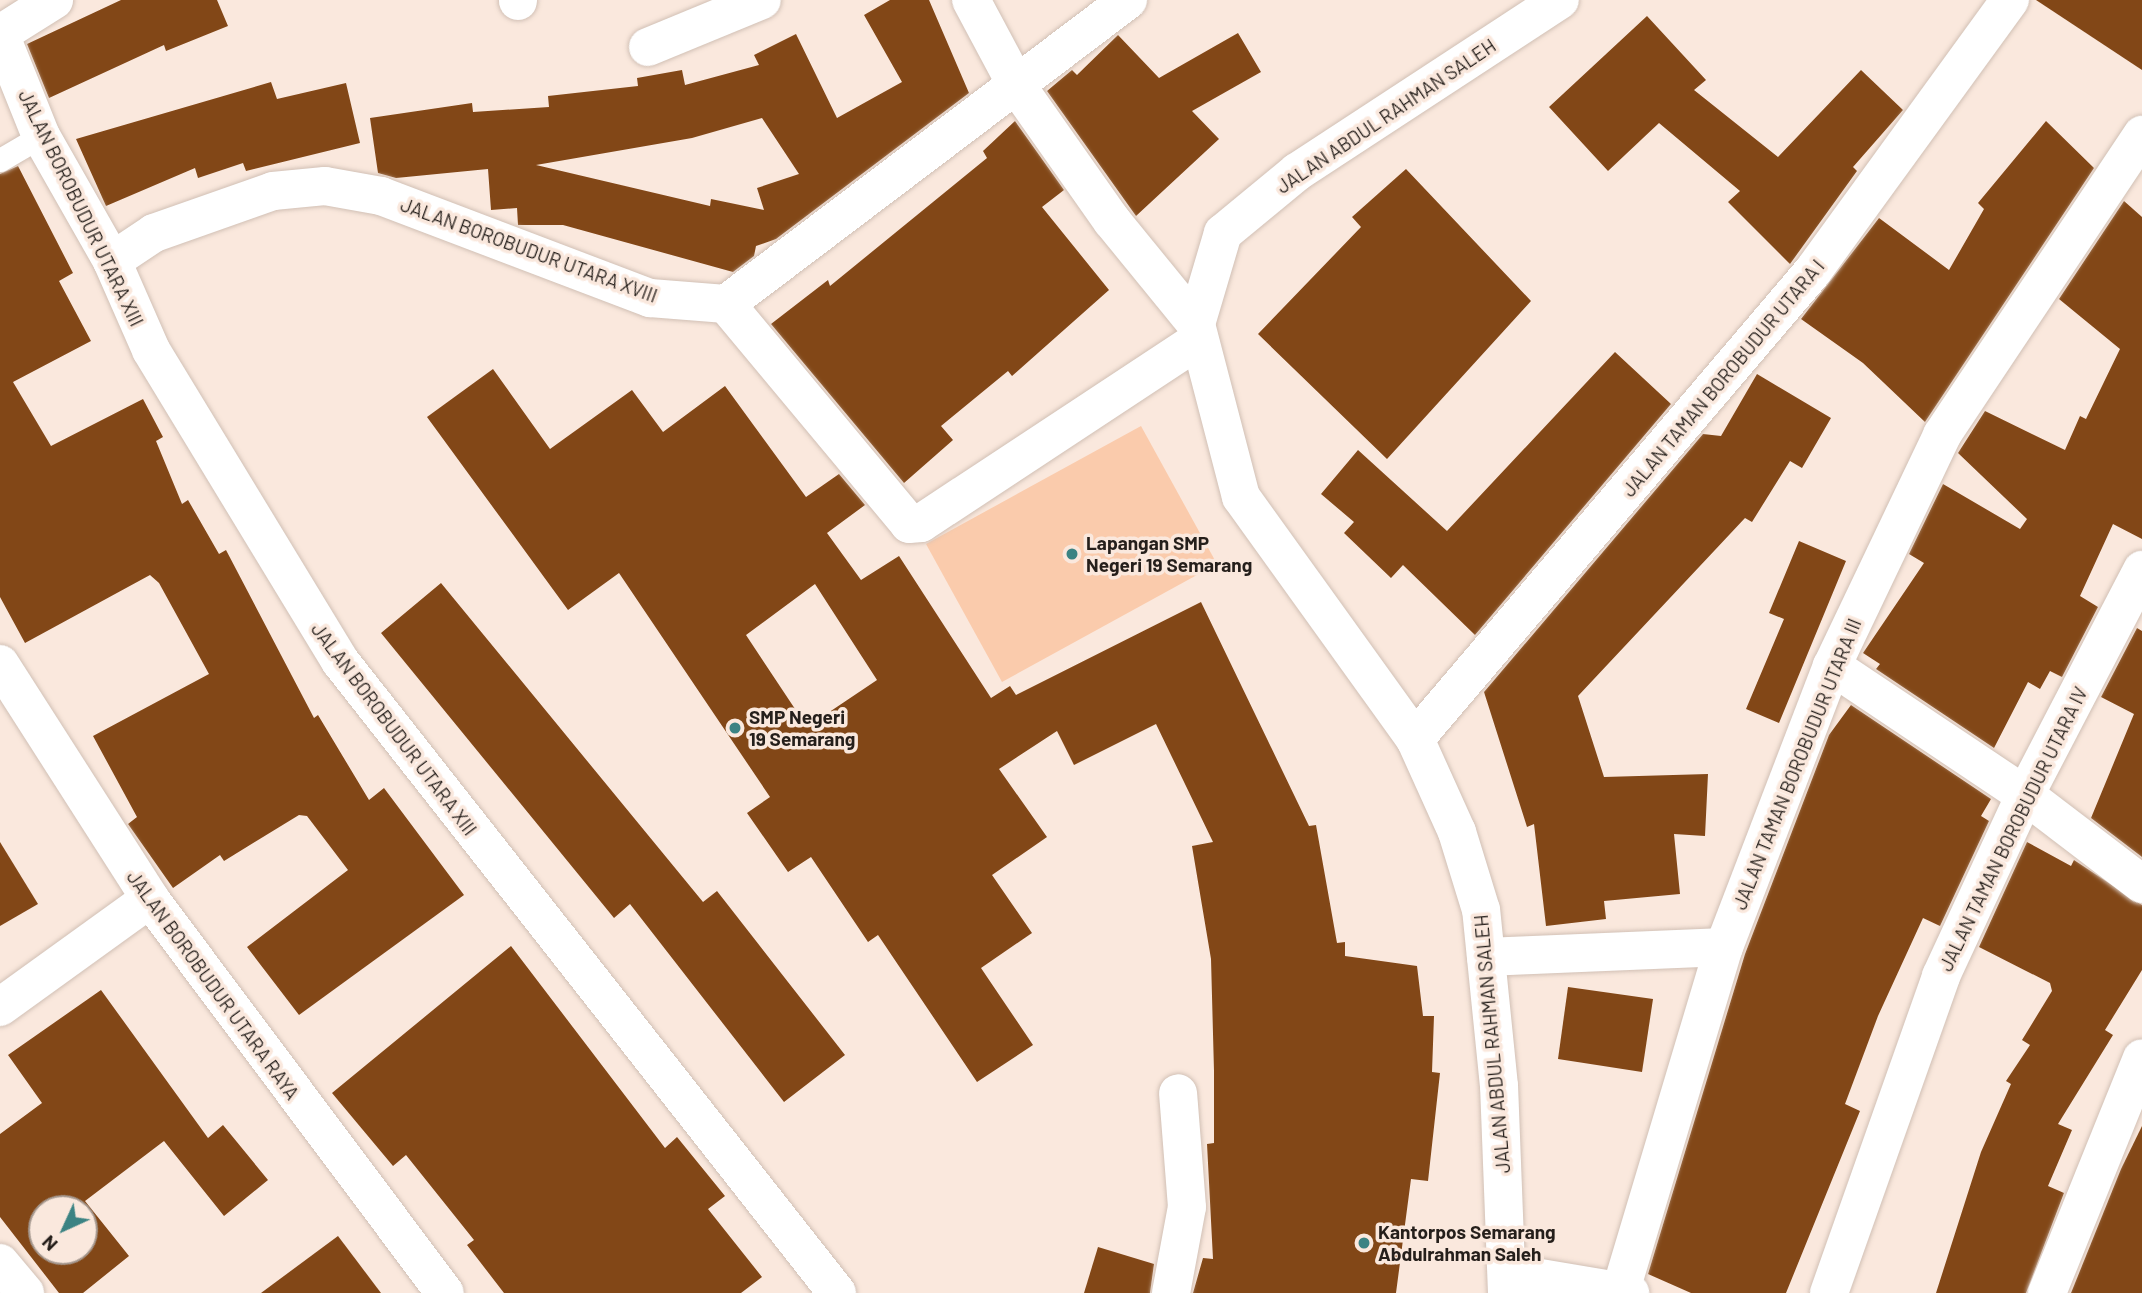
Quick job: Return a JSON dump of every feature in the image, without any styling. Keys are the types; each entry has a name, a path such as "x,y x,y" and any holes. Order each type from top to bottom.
{"street":[{"path":"0,34 54,0"},
{"path":"648,47 762,0"},
{"path":"971,0 1017,86 1111,222 1197,332 921,523 909,524 726,304 1017,86 1128,0"},
{"name":"JALAN ABDUL RAHMAN SALEH","path":"1509,1283 1481,910 1457,832 1415,739 1241,497 1197,332 1223,233 1297,172 1560,0"},
{"name":"JALAN TAMAN BOROBUDUR UTARA I","path":"1415,739 1813,271 2010,0"},
{"name":"JALAN BOROBUDUR UTARA XIII","path":"0,34 41,136 112,261 151,350 340,661 837,1293"},
{"name":"JALAN TAMAN BOROBUDUR UTARA III","path":"1624,1291 1724,947 1832,666 1942,435 2135,157"},
{"name":"JALAN BOROBUDUR UTARA XVIII","path":"112,261 154,233 273,191 325,186 381,196 650,299 726,304"},
{"name":"JALAN TAMAN BOROBUDUR UTARA IV","path":"1829,1293 1941,976 2025,795 2142,570"},
{"name":"JALAN BOROBUDUR UTARA RAYA","path":"0,664 149,899 446,1293"},
{"path":"1832,666 2025,795 2142,884"},
{"path":"0,1007 149,899"},
{"path":"1486,957 1724,947"},
{"path":"2047,1293 2142,1058"},
{"path":"1171,1293 1186,1207 1178,1093"},
{"path":"0,1263 24,1293"},
{"path":"1509,1283 1624,1291"}],"lane":[{"path":"0,160 41,136"}],"shaded area":[{"name":"Lapangan SMP Negeri 19 Semarang","path":"1141,426 1217,564 1002,682 926,544"}],"building":[{"path":"121,0 217,0 228,26 166,51 164,45 49,98 27,44"},
{"path":"890,0 929,0 969,93 776,239 756,246 754,256 733,272 563,225 518,225 517,208 491,210 488,169 396,178 378,173 370,118 472,103 473,112 549,107 548,96 638,86 637,78 682,70 685,85 759,65 754,55 796,34 837,118 902,82 864,15","holes":["762,118 799,174 757,188 764,210 711,199 710,206 536,165 692,138"]},
{"path":"2036,0 2142,0 2142,70"},
{"path":"1647,16 1706,80 1694,90 1778,157 1861,70 1903,110 1853,167 1857,171 1790,264 1728,202 1740,191 1659,123 1608,171 1549,107"},
{"path":"1238,33 1261,72 1192,111 1219,139 1136,216 1047,91 1072,70 1077,75 1118,35 1159,78"},
{"path":"271,82 277,99 346,83 360,143 246,171 243,163 198,178 195,168 106,206 76,139"},
{"path":"1015,121 1064,190 1042,207 1109,290 1012,376 1008,371 941,426 953,440 904,483 771,324 828,280 830,286 987,158 983,151"},
{"path":"2046,121 2094,168 1925,422 1863,363 1801,319 1879,218 1949,270 1984,209 1978,203"},
{"path":"18,166 73,273 59,281 91,341 13,382 51,446 143,399 163,437 156,441 182,504 188,500 219,554 226,550 314,718 318,715 369,800 384,788 464,895 299,1015 247,947 348,870 307,816 299,815 224,861 220,855 173,888 128,824 137,817 93,736 209,674 159,583 150,575 25,643 0,597 0,174"},
{"path":"1406,169 1531,301 1387,459 1258,334 1361,227 1352,217"},
{"path":"2124,201 2142,217 2142,539 2113,524 2080,596 2098,607 2062,677 2050,671 2040,689 2028,682 1994,748 1876,669 1880,664 1863,653 1924,563 1909,554 1943,484 2020,529 2027,519 1958,453 1985,411 2065,450 2080,416 2086,419 2120,349 2059,299"},
{"path":"1615,352 1671,404 1475,635 1403,565 1391,578 1344,533 1354,522 1321,494 1358,450 1447,531"},
{"path":"493,369 550,449 632,390 663,432 725,386 806,497 839,474 865,505 827,533 861,580 899,556 991,698 1010,686 1016,695 1201,602 1309,826 1316,825 1337,943 1345,942 1345,956 1417,966 1423,1016 1434,1016 1432,1072 1440,1073 1428,1181 1411,1179 1396,1293 1193,1293 1203,1258 1213,1259 1207,1144 1214,1143 1214,1071 1211,959 1192,846 1213,842 1156,724 1074,765 1057,731 999,769 1047,837 992,875 1032,933 981,968 1033,1045 977,1082 878,935 868,942 811,857 788,872 747,813 770,797 619,573 568,610 427,417","holes":["815,584 877,680 807,727 746,635"]},
{"path":"1757,374 1831,418 1802,468 1790,461 1752,522 1745,518 1578,696 1604,777 1708,774 1705,836 1674,834 1680,894 1604,901 1606,919 1546,926 1534,824 1527,827 1484,692 1703,434 1721,436"},
{"path":"1799,541 1846,561 1779,723 1746,709 1784,619 1769,613"},
{"path":"441,583 703,902 717,891 845,1055 784,1102 630,904 614,918 381,633"},
{"path":"2137,628 2142,631 2142,857 2091,818 2134,714 2101,697"},
{"path":"1851,705 1991,799 1981,816 1989,821 1940,926 1923,918 1878,1016 1845,1104 1860,1111 1786,1293 1691,1293 1648,1274 1745,954 1829,735"},
{"path":"0,842 38,904 0,926"},
{"path":"2027,842 2071,866 2074,860 2142,905 2142,970 2105,1030 2113,1035 2058,1124 2072,1130 2048,1186 2064,1193 2026,1293 1936,1293 1981,1152 2011,1084 2006,1081 2030,1045 2022,1040 2052,991 2050,983 1979,947"},
{"path":"511,946 665,1148 677,1137 725,1196 708,1209 762,1277 741,1293 504,1293 467,1245 474,1240 406,1155 393,1166 332,1093"},
{"path":"1568,987 1653,999 1642,1072 1558,1059"},
{"path":"101,990 208,1138 223,1125 268,1180 224,1216 164,1141 93,1195 28,1195 28,1253 0,1217 0,1134 42,1103 8,1055"},
{"path":"2142,1126 2142,1293 2071,1293 2121,1169"},
{"path":"98,1217 129,1256 83,1293 59,1293 37,1265 98,1265"},
{"path":"338,1236 381,1293 261,1293"},
{"path":"1098,1247 1154,1264 1150,1293 1084,1293"}],"place":[{"name":"Lapangan SMP Negeri 19 Semarang","path":"1072,554"},
{"name":"SMP Negeri 19 Semarang","path":"735,728"},
{"name":"Kantorpos Semarang Abdulrahman Saleh","path":"1364,1243"}]}
